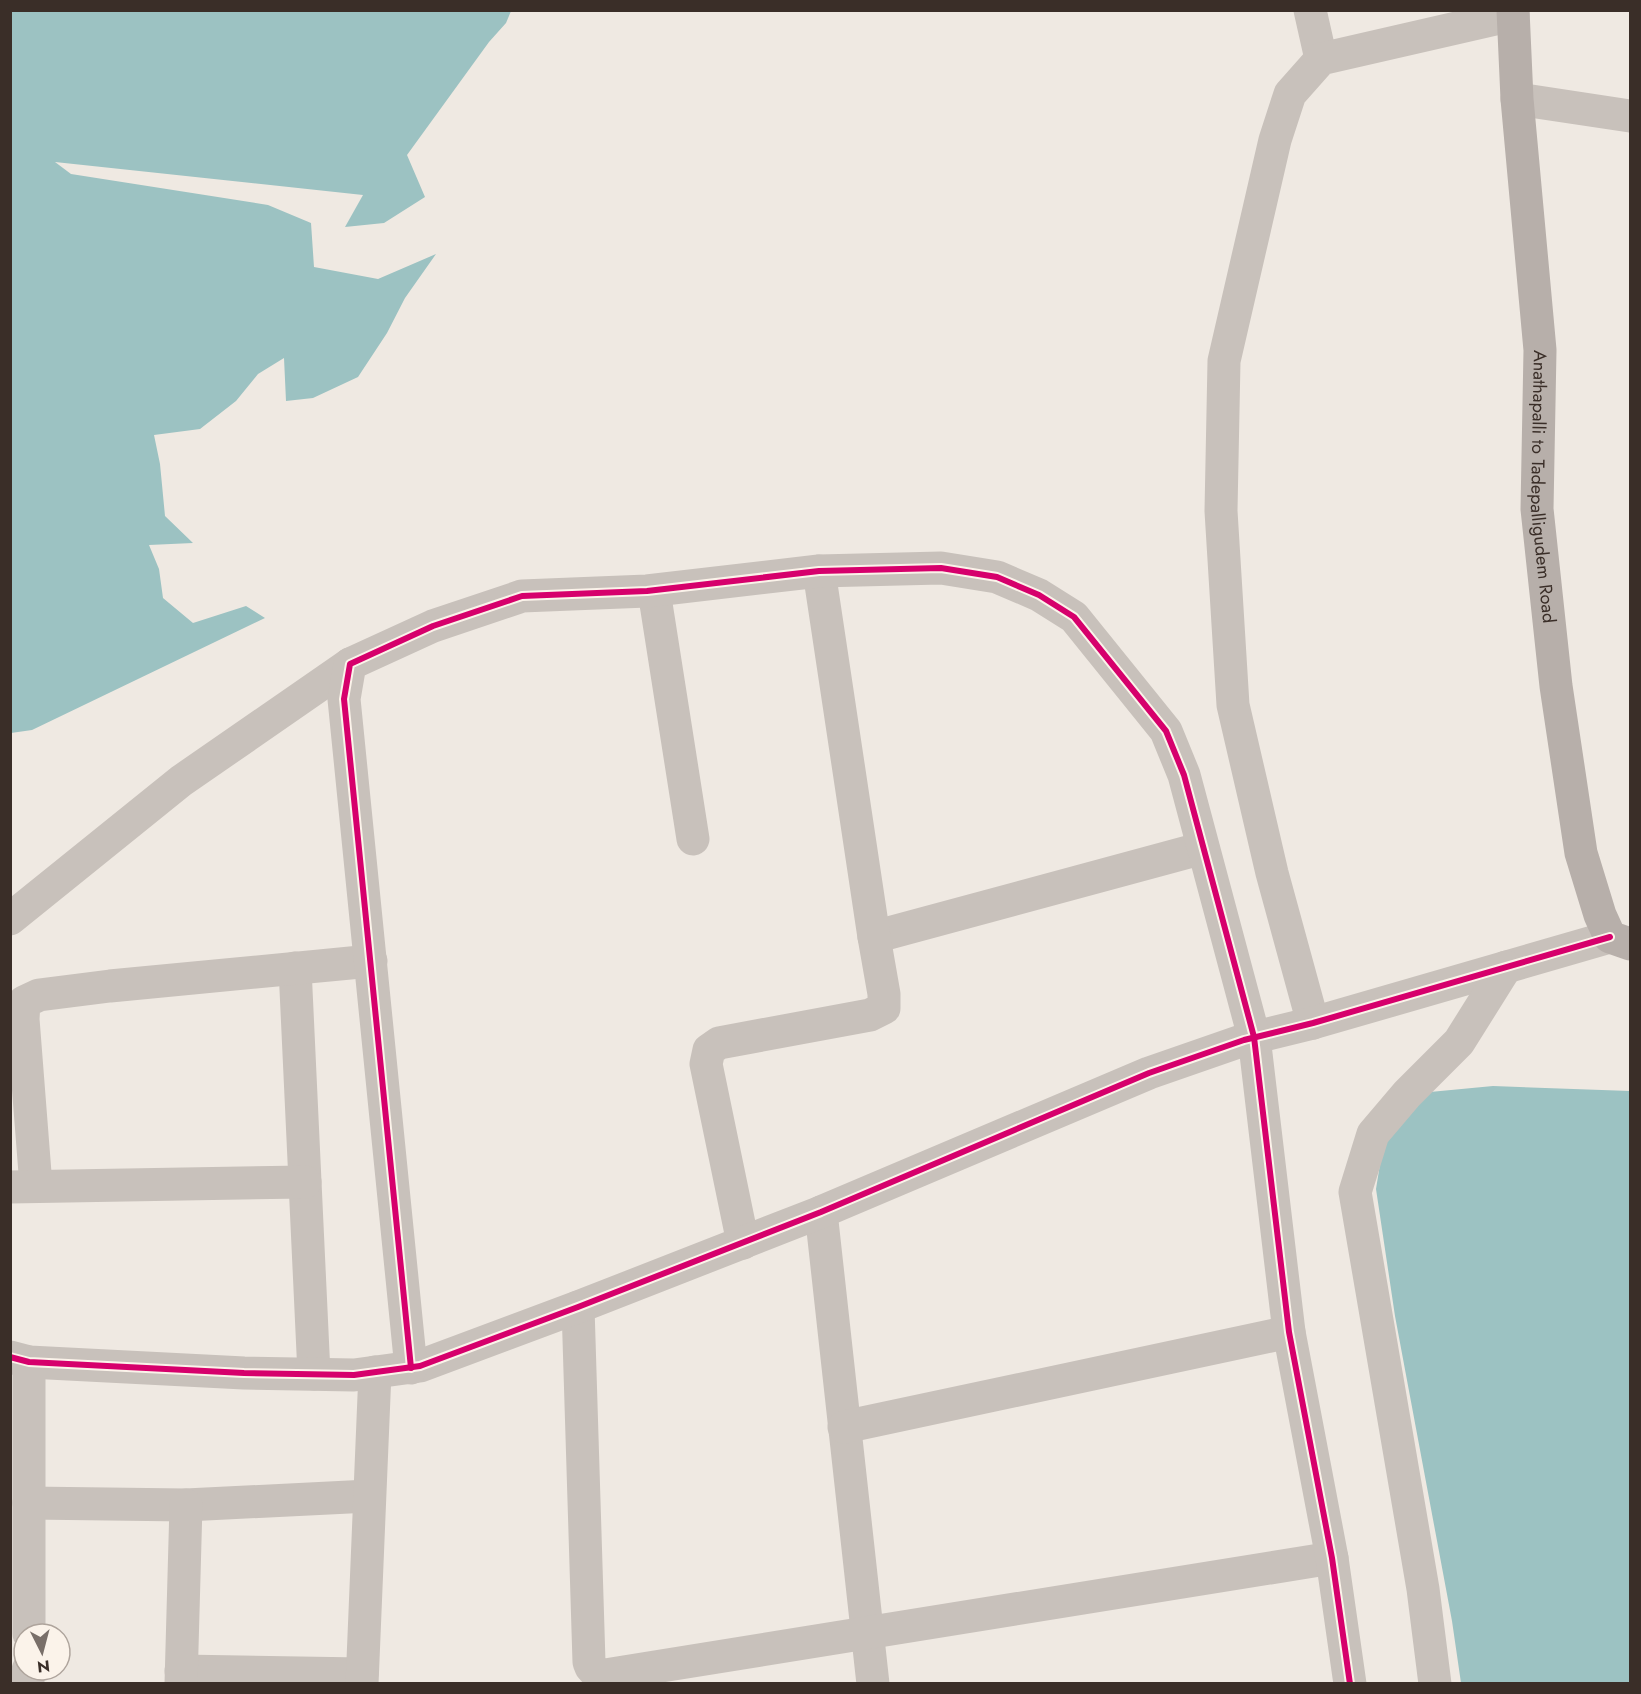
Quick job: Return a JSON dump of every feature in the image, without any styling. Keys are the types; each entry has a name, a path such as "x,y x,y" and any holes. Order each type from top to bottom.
{"main road":[{"name":"Anathapalli to Tadepalligudem Road","path":"1513,13 1516,99 1540,350 1538,509 1556,686 1581,853 1600,915 1620,941"}],"street":[{"path":"1310,10 1322,59"},
{"path":"1313,1023 1272,873 1233,705 1221,511 1224,361 1275,140 1290,94 1322,59 1513,13"},
{"path":"1516,99 1630,116"},
{"path":"10,919 181,781 350,664 433,626 522,596 654,591 819,571 941,568 997,577 1039,595 1074,617 1166,731 1184,775 1254,1037 1289,1332 1332,1558 1350,1683"},
{"path":"743,1243 705,1064 709,1050 719,1043 870,1015 884,1008 884,994 819,571"},
{"path":"654,591 693,839"},
{"path":"350,664 344,699 411,1368"},
{"path":"874,937 1203,848"},
{"path":"28,1622 29,1503 20,1359 244,1373 354,1375 411,1368 578,1307 821,1212 1149,1073 1254,1037 1313,1023 1506,966 1620,941"},
{"path":"305,1182 23,1187 22,1018 24,1002 39,995 110,986 371,960"},
{"path":"1435,1683 1423,1589 1355,1192 1373,1134 1407,1094 1459,1042 1506,966"},
{"path":"295,968 314,1374"},
{"path":"821,1212 873,1683"},
{"path":"578,1307 589,1662 599,1676 1332,1558"},
{"path":"844,1426 1289,1332"},
{"path":"186,1505 181,1677 362,1679 375,1372"},
{"path":"29,1503 186,1505 369,1496"}],"water":[{"path":"10,11 511,11 506,23 489,42 407,155 425,197 384,223 345,227 363,195 55,162 71,174 268,205 311,223 314,267 378,279 436,254 405,298 387,333 358,377 313,398 286,401 284,358 258,374 236,401 200,429 154,435 160,464 165,516 193,543 149,545 159,569 163,598 193,623 246,606 265,618 32,730 11,733"},
{"path":"1493,1086 1630,1091 1630,1683 1461,1683 1452,1621 1395,1316 1376,1189 1386,1127 1430,1092"}],"cycle path":[{"path":"411,1368 344,699 350,664 433,626 522,596 647,591 819,571 941,568 997,577 1039,595 1074,617 1166,731 1184,775 1254,1037 1289,1332 1332,1558 1350,1684"},
{"path":"10,1357 29,1362 244,1373 354,1375 420,1366 821,1212 1149,1073 1244,1040 1313,1023 1610,937"}]}
